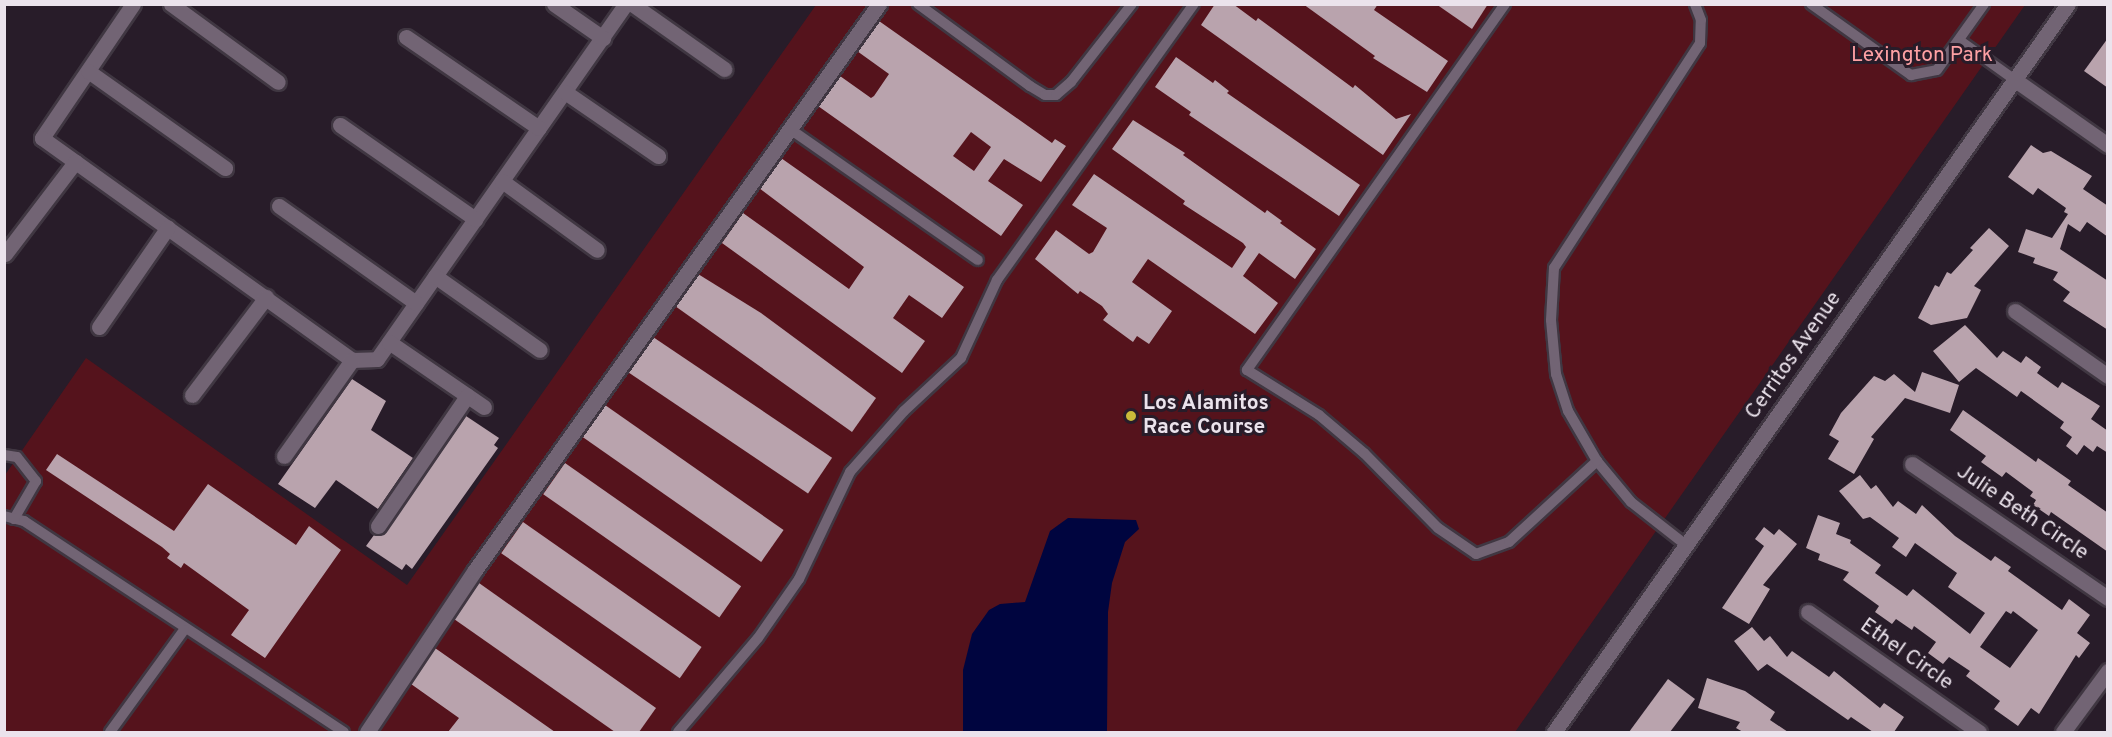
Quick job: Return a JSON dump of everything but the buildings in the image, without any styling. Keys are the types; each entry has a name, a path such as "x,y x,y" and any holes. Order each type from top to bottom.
{"street":[{"path":"133,4 42,138 352,360 377,359 626,4"},
{"path":"171,4 278,82"},
{"path":"554,4 603,38"},
{"path":"632,4 724,69"},
{"path":"367,732 475,570 879,4"},
{"name":"Cerritos Avenue","path":"1554,732 2068,4"},
{"path":"406,37 539,128"},
{"path":"88,71 225,168"},
{"path":"2015,80 2108,145"},
{"path":"565,92 658,156"},
{"path":"340,125 475,219"},
{"path":"6,254 75,162"},
{"path":"502,181 597,250"},
{"path":"279,206 416,303"},
{"path":"99,327 168,227"},
{"path":"435,276 540,350"},
{"path":"192,395 266,297"},
{"path":"2015,311 2108,376"},
{"path":"388,342 484,407"},
{"path":"284,456 352,360"},
{"path":"378,526 467,396"},
{"name":"Julie Beth Circle","path":"1912,464 2108,598"},
{"name":"Ethel Circle","path":"1808,612 1979,732"},
{"path":"2063,732 2108,671"}],"lane":[{"path":"918,4 1045,95 1056,95 1071,82 1132,4"},
{"path":"678,732 758,638 799,579 850,472 904,411 961,358 998,280 1194,4"},
{"path":"1505,4 1247,370 1319,415 1365,453 1438,528 1476,554 1509,542 1598,461"},
{"path":"1686,545 1631,502 1598,461 1568,411 1556,374 1551,320 1554,268 1700,43 1701,20 1695,4"},
{"path":"1811,4 1911,75 1937,70 1984,4"},
{"path":"1959,40 2015,80"},
{"path":"790,129 978,260"},
{"path":"4,455 17,457 36,481 9,518 24,521 184,630 344,732"},
{"path":"110,732 184,630"}],"green space":[{"name":"Los Alamitos Race Course","path":"816,5 2025,5 1515,732 5,732 5,475 86,358 407,585"}],"shaded area":[{"path":"1068,518 1136,520 1139,529 1125,542 1112,583 1108,612 1107,732 963,732 963,670 972,634 989,610 1000,604 1025,602 1050,531"}],"place":[{"name":"Los Alamitos Race Course","path":"1131,416"}],"park label":[{"name":"Lexington Park","path":"1922,56"}]}
